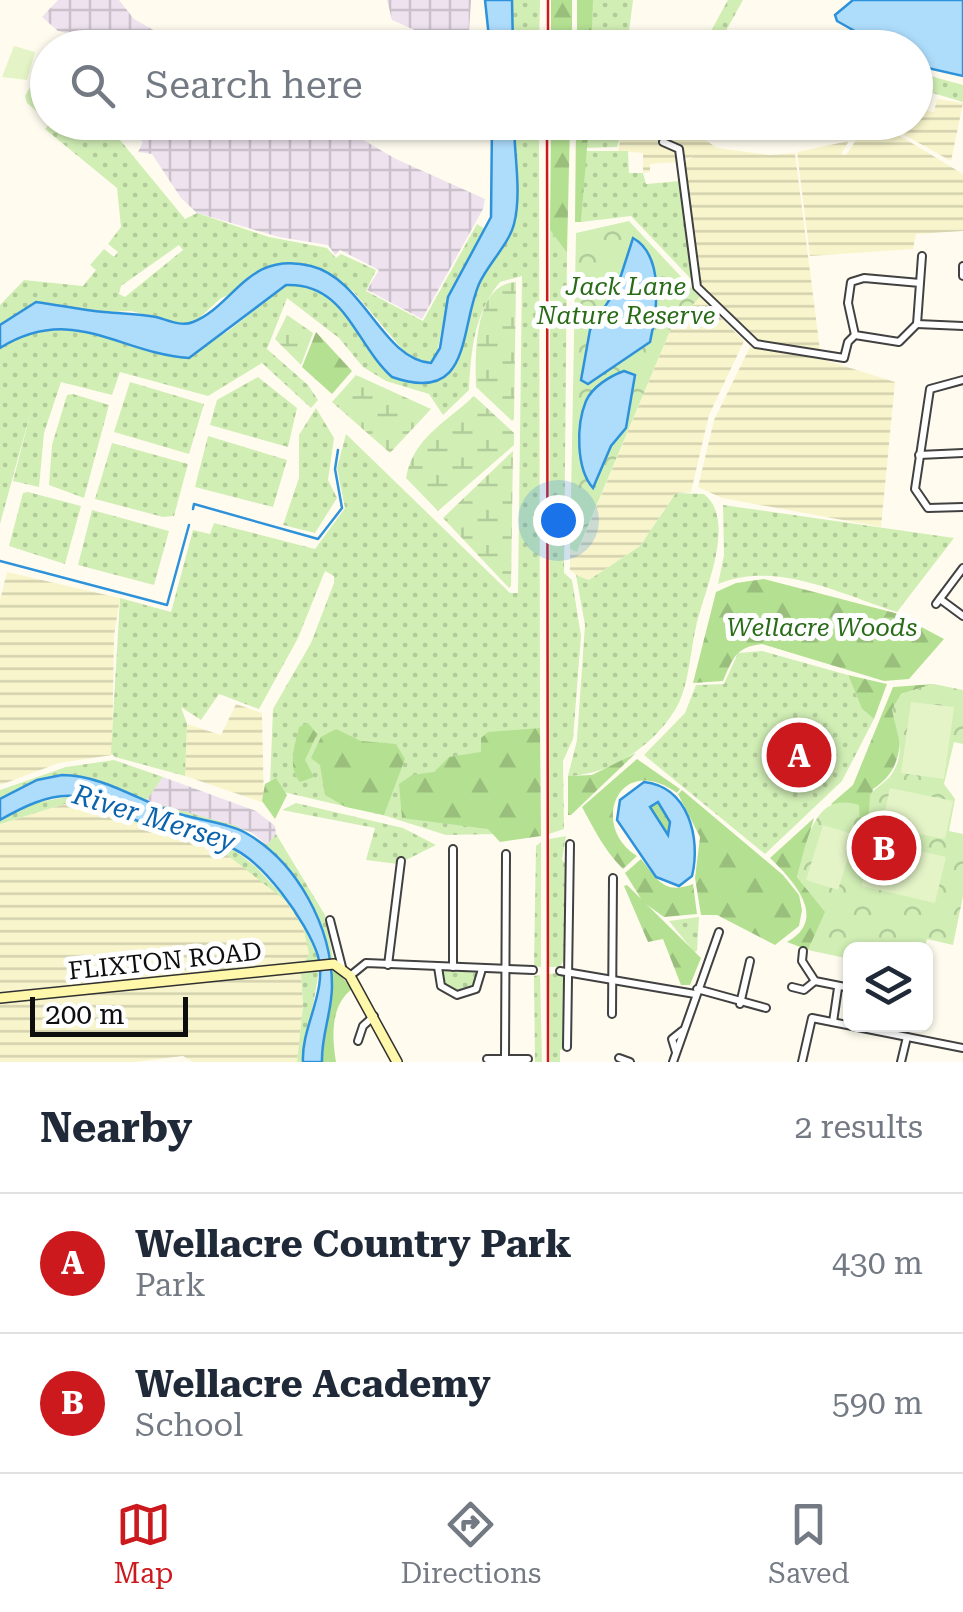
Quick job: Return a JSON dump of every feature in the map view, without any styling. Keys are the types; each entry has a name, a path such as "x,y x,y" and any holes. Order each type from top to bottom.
{"main road":[{"name":"FLIXTON ROAD","path":"0,998 338,965"},
{"path":"338,965 350,976 397,1062"}],"street":[{"path":"664,142 679,149 697,286 756,344 844,358 848,342 855,335"},
{"path":"855,335 898,342 917,324 922,256"},
{"path":"963,266 963,276"},
{"path":"855,335 848,303 851,282 864,278 920,284"},
{"path":"917,324 963,326"},
{"path":"963,380 930,389 915,489 920,501 932,509 963,507"},
{"path":"919,454 962,451"},
{"path":"963,568 938,602 963,616"},
{"path":"567,1048 564,971 570,844"},
{"path":"453,850 453,968"},
{"path":"502,1060 506,854"},
{"path":"388,964 401,861"},
{"path":"612,1014 613,878"},
{"path":"330,920 339,952 338,965"},
{"path":"673,1062 676,1052 672,1039 684,1030 719,932"},
{"path":"803,951 802,961 816,981 843,988"},
{"path":"350,976 363,963 533,970"},
{"path":"740,1004 746,964"},
{"path":"438,967 444,990 457,995 476,989 482,969"},
{"path":"564,971 696,991 766,1008"},
{"path":"792,987 804,990 816,981"},
{"path":"833,1022 838,988"},
{"path":"358,1042 363,1026 374,1016"},
{"path":"802,1062 809,1018 963,1048"},
{"path":"902,1062 908,1036"},
{"path":"620,1058 630,1062"},
{"path":"487,1060 528,1059"}],"shaded area":[{"path":"58,0 119,0 134,19 153,30 57,30 42,17"},
{"path":"387,0 471,0 469,30 415,30 392,20"},
{"path":"937,99 963,103 951,161 913,140 933,140"},
{"path":"363,140 485,199 422,319 367,290 379,270 340,250 335,255 328,245 279,237 197,213 181,198 152,154 138,152 143,142"},
{"path":"620,140 705,140 717,148 769,155 795,153 820,350 758,340 705,289 699,279 684,162 693,156 679,162 650,164 650,172 643,173 643,153 618,151"},
{"path":"856,140 907,140 963,174 963,231 916,234 913,249 810,256 797,152 849,141 841,154 846,155"},
{"path":"700,297 744,341 709,415 691,492 676,493 640,546 589,580 576,575 570,570 570,549 578,551 672,326"},
{"path":"750,347 825,360 895,382 881,527 722,498 698,487 714,420"},
{"path":"7,572 120,598 114,636 112,755 59,763 0,785 0,600"},
{"path":"236,704 262,713 264,803 185,776 187,724 221,735"},
{"path":"163,777 256,811 275,826 276,834 267,845 251,832 145,801"},
{"path":"74,801 226,854 259,877 286,901 303,927 309,955 305,962 0,992 0,824"},
{"path":"301,972 303,1006 297,1062 193,1062 183,1056 134,1062 0,1062 0,1003"}],"green space":[{"path":"512,0 540,0 539,30 513,30"},
{"path":"551,0 572,0 572,30 551,30"},
{"path":"577,0 593,0 592,30 577,30"},
{"path":"593,0 633,0 629,30 592,30"},
{"path":"728,0 743,0 726,30 711,30"},
{"path":"14,46 30,51 27,80 2,77"},
{"path":"933,77 963,85 963,102 933,93"},
{"path":"58,140 120,140 185,219 197,213 269,237 327,248 336,258 341,254 376,270 366,291 423,321 477,224 485,229 448,297 436,358 431,363 407,355 353,291 309,265 221,298 196,321 184,325 131,311 100,312 36,302 0,325 0,305 24,280 83,286 96,270 90,265 104,249 114,257 118,252 108,244 121,227 117,188","holes":["179,245 183,250 125,297 119,294 121,286"]},
{"path":"514,140 539,140 540,728 533,729 498,834 446,835 386,816 279,791 270,784 273,709 311,643 334,583 334,576 325,571 298,638 259,709 219,694 201,720 181,707 187,724 185,776 115,757 111,753 120,598 171,612 193,530 210,534 214,523 315,549 345,508 337,468 346,434 510,593 518,593 522,276 500,282 491,294 476,333 469,390 443,415 429,394 386,381 363,367 339,338 287,298 267,349 308,385 318,400 311,408 262,363 208,396 120,372 112,395 61,382 44,433 39,487 13,481 32,407 0,524 0,348 21,337 65,330 108,336 174,357 227,332 287,285 303,284 336,301 392,377 432,380 454,369 479,284 515,220"},
{"path":"551,140 570,140 567,253 550,230"},
{"path":"576,140 588,140 581,222 575,222"},
{"path":"586,140 619,140 617,147 584,148"},
{"path":"584,151 628,151 629,173 643,173 646,184 680,181 692,280 631,216 581,222"},
{"name":"Jack Lane Nature Reserve","path":"629,221 700,297 672,326 577,552 570,549 576,233"},
{"path":"550,230 567,253 564,573 572,580 581,636 573,739 563,761 564,829 549,834"},
{"path":"516,282 512,421 476,387 476,358 484,308 502,286"},
{"path":"287,315 313,333 301,365 275,339"},
{"path":"316,332 352,371 332,394 302,367"},
{"path":"356,375 431,409 390,453 332,402"},
{"path":"258,377 297,408 288,447 210,425 217,400"},
{"path":"130,382 204,404 189,454 114,432"},
{"path":"67,395 109,405 84,498 49,485 52,445"},
{"path":"474,396 514,433 514,445 438,511 406,478 410,464 432,432"},
{"path":"316,408 334,438 328,480 337,498 315,533 283,525 299,478 299,435"},
{"path":"208,436 287,460 273,507 195,487"},
{"path":"112,443 188,464 174,516 163,517 95,499"},
{"path":"513,451 511,586 509,588 443,518"},
{"path":"23,493 81,506 65,564 9,546"},
{"path":"676,493 704,494 714,506 718,521 715,558 680,701 655,735 629,756 599,770 568,776 577,740 585,625 576,575 589,580 640,546"},
{"path":"723,505 954,538 897,612 786,578 740,578 718,584 724,555"},
{"path":"92,510 169,531 154,585 78,565"},
{"name":"Wellacre Woods","path":"764,579 895,613 944,639 909,679 884,681 762,644 736,655 723,681 693,683 716,592 736,583"},
{"path":"762,651 848,675 862,709 874,719 842,781 765,854 644,755 685,713 696,685 724,684 738,653"},
{"path":"848,675 887,684 874,719 862,709"},
{"path":"934,684 901,694 897,758 885,780 873,789 868,824 860,827 858,817 831,804 853,785 893,687"},
{"path":"934,684 963,690 963,744 954,742 944,784 955,799 949,831 963,834 963,896 953,945 927,939 843,942 843,958 808,950 825,912 797,877 808,836 822,813 843,802 859,805 860,827 868,823 870,795 897,764 899,740 892,709 901,694"},
{"path":"911,702 954,707 944,779 901,773"},
{"path":"308,723 317,734 305,760 314,777 300,782 293,756 299,727"},
{"path":"540,728 541,836 500,842 488,829 402,818 399,784 412,775 434,772 449,757 481,752 481,738 488,732"},
{"path":"336,729 361,741 396,744 405,759 384,815 346,807 325,795 320,765 311,758 321,737"},
{"path":"636,753 568,815 568,776 592,775"},
{"path":"637,759 680,789 677,793 656,782 639,781 626,787 617,798 613,812 615,828 637,856 623,869 582,807"},
{"path":"114,760 163,777 146,801 237,826 267,845 276,834 325,915 333,959 329,960 318,922 300,885 274,854 241,831 85,782 46,783 0,799 0,790 66,767"},
{"path":"276,778 287,795 275,819 262,801 265,784"},
{"path":"890,788 953,801 945,839 882,827"},
{"path":"682,790 783,875 799,895 799,926 775,945 717,915 701,915 695,878 700,837 678,794"},
{"path":"73,796 140,822 230,847 256,867 297,911 319,961 305,962 309,954 303,927 286,901 226,854 74,801 0,824 0,820 33,803"},
{"path":"658,802 670,822 668,835 650,807"},
{"path":"296,803 403,828 436,845 398,864 366,860 375,828 282,810"},
{"path":"814,818 797,877 826,912 808,950 787,942 800,933 806,911 796,888 770,858"},
{"path":"823,825 855,835 838,890 806,880"},
{"path":"566,836 562,860 566,864 565,958 560,967 549,967 549,839"},
{"path":"872,840 946,857 935,903 862,886"},
{"path":"541,842 541,967 534,966 536,846"},
{"path":"641,859 662,884 675,888 693,884 697,914 664,917 643,902 625,873"},
{"path":"624,886 701,958 690,985 681,985 663,939 648,942"},
{"path":"699,917 697,951 694,952 669,921"},
{"path":"335,969 352,989 336,1013 336,1062 322,1062 331,970"},
{"path":"441,970 479,973 469,991 455,992 444,986"},
{"path":"319,971 303,1062 297,1062 303,1006 301,972"},
{"path":"549,974 565,976 564,1049 560,1050 560,1062 550,1062"},
{"path":"540,975 542,1062 535,1062 534,976"}],"water":[{"path":"485,0 512,0 513,30 488,30"},
{"path":"853,0 963,0 963,76 933,69 933,30 853,30 837,21 835,15"},
{"path":"492,140 515,140 518,187 514,224 479,284 458,359 437,381 418,383 392,377 336,304 322,293 286,285 189,358 73,330 26,335 0,348 0,325 36,302 188,323 208,314 257,272 290,263 329,274 345,286 399,348 431,363 440,348 448,297 491,217"},
{"path":"633,238 650,257 654,271 656,300 650,342 588,384 581,380 590,330 617,288"},
{"path":"624,371 635,375 626,428 611,446 593,488 581,458 579,434 583,411 597,387"},
{"name":"River Mersey","path":"62,775 104,783 170,811 235,828 280,860 308,898 326,941 332,996 322,1062 303,1062 320,982 318,956 294,909 268,877 227,846 149,825 73,796 44,800 0,820 0,799 37,780"},
{"path":"644,782 672,794 693,831 692,876 679,886 656,877 617,820 620,800","holes":["658,802 670,822 668,835 650,807"]}],"waterway":[{"path":"193,509 194,504 318,539 342,508 335,469 338,450"},
{"path":"0,561 167,605 189,525"}],"railway":[{"path":"548,0 548,30"},
{"path":"547,140 548,1062"}],"place":[{"name":"Wellacre Country Park","path":"799,755"},
{"name":"Wellacre Academy","path":"884,848"}]}
